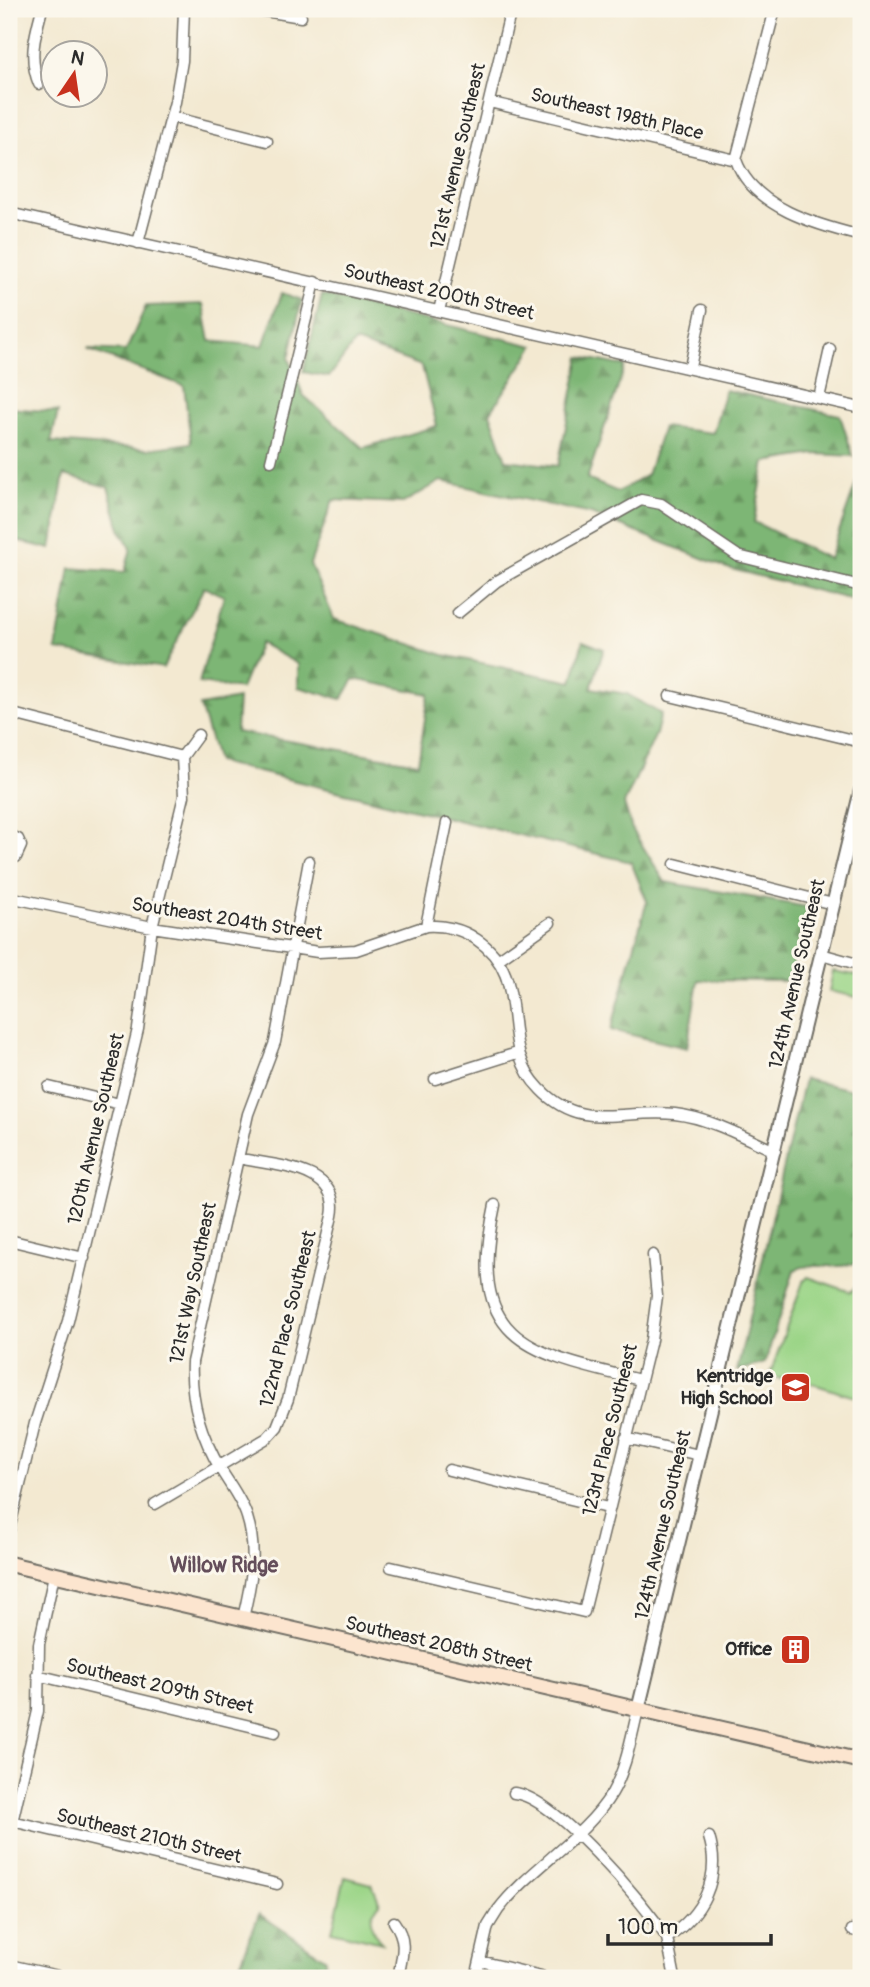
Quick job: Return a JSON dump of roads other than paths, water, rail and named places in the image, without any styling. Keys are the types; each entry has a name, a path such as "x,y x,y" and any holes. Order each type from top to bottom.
{"main road":[{"name":"Southeast 208th Street","path":"9,1564 861,1760"}],"street":[{"path":"38,81 32,48 42,9"},
{"path":"138,243 172,117 182,61 184,9"},
{"path":"253,9 301,17"},
{"name":"121st Avenue Southeast","path":"439,311 511,9"},
{"path":"775,9 736,160 748,181 780,207 816,223 861,236"},
{"name":"Southeast 198th Place","path":"489,102 736,160"},
{"path":"172,117 267,141"},
{"name":"Southeast 200th Street","path":"9,213 861,408"},
{"path":"271,461 315,282"},
{"path":"690,367 702,310"},
{"path":"819,398 830,349"},
{"path":"458,613 497,581 641,500 661,504 738,556 861,586"},
{"path":"670,696 861,742"},
{"path":"9,713 182,757 198,735"},
{"name":"120th Avenue Southeast","path":"9,1530 35,1423 61,1345 138,1029 152,927 184,796 182,757"},
{"name":"124th Avenue Southeast","path":"476,1978 488,1926 498,1910 612,1792 627,1754 833,904 857,823 861,790"},
{"path":"426,926 447,823"},
{"path":"9,835 18,839 21,846 19,854 9,860"},
{"name":"121st Way Southeast","path":"243,1618 252,1574 252,1543 247,1516 218,1466 198,1421 192,1387 192,1362 238,1158 254,1097 275,1042 309,861"},
{"path":"675,864 833,904"},
{"name":"Southeast 204th Street","path":"9,900 152,927 332,953 356,950 426,926 450,928 472,936 499,959 511,987 517,1054 527,1075 560,1106 573,1112 605,1117 677,1114 704,1120 775,1151"},
{"path":"499,959 550,923"},
{"path":"821,954 861,964"},
{"path":"435,1079 517,1054"},
{"path":"49,1087 120,1104"},
{"name":"122nd Place Southeast","path":"155,1504 273,1433 288,1399 333,1208 332,1195 320,1178 238,1158"},
{"path":"495,1205 487,1242 485,1271 494,1305 504,1322 517,1337 550,1358 640,1380"},
{"path":"9,1240 83,1258"},
{"name":"123rd Place Southeast","path":"391,1567 584,1612 657,1306 653,1255"},
{"path":"626,1438 699,1455"},
{"path":"449,1470 608,1508"},
{"path":"9,1835 38,1712 38,1644 54,1575"},
{"name":"Southeast 209th Street","path":"37,1675 275,1732"},
{"path":"514,1793 542,1803 575,1832 667,1938 675,1978"},
{"name":"Southeast 210th Street","path":"12,1821 277,1884"},
{"path":"667,1938 692,1919 704,1899 714,1860 709,1837"},
{"path":"394,1922 402,1933 405,1945 398,1978"},
{"path":"480,1961 541,1976"},
{"path":"9,1965 67,1978"}],"place":[{"name":"Kentridge High School","path":"796,1387"},
{"name":"Office","path":"795,1649"}],"district":[{"name":"Willow Ridge","path":"224,1565"}]}
